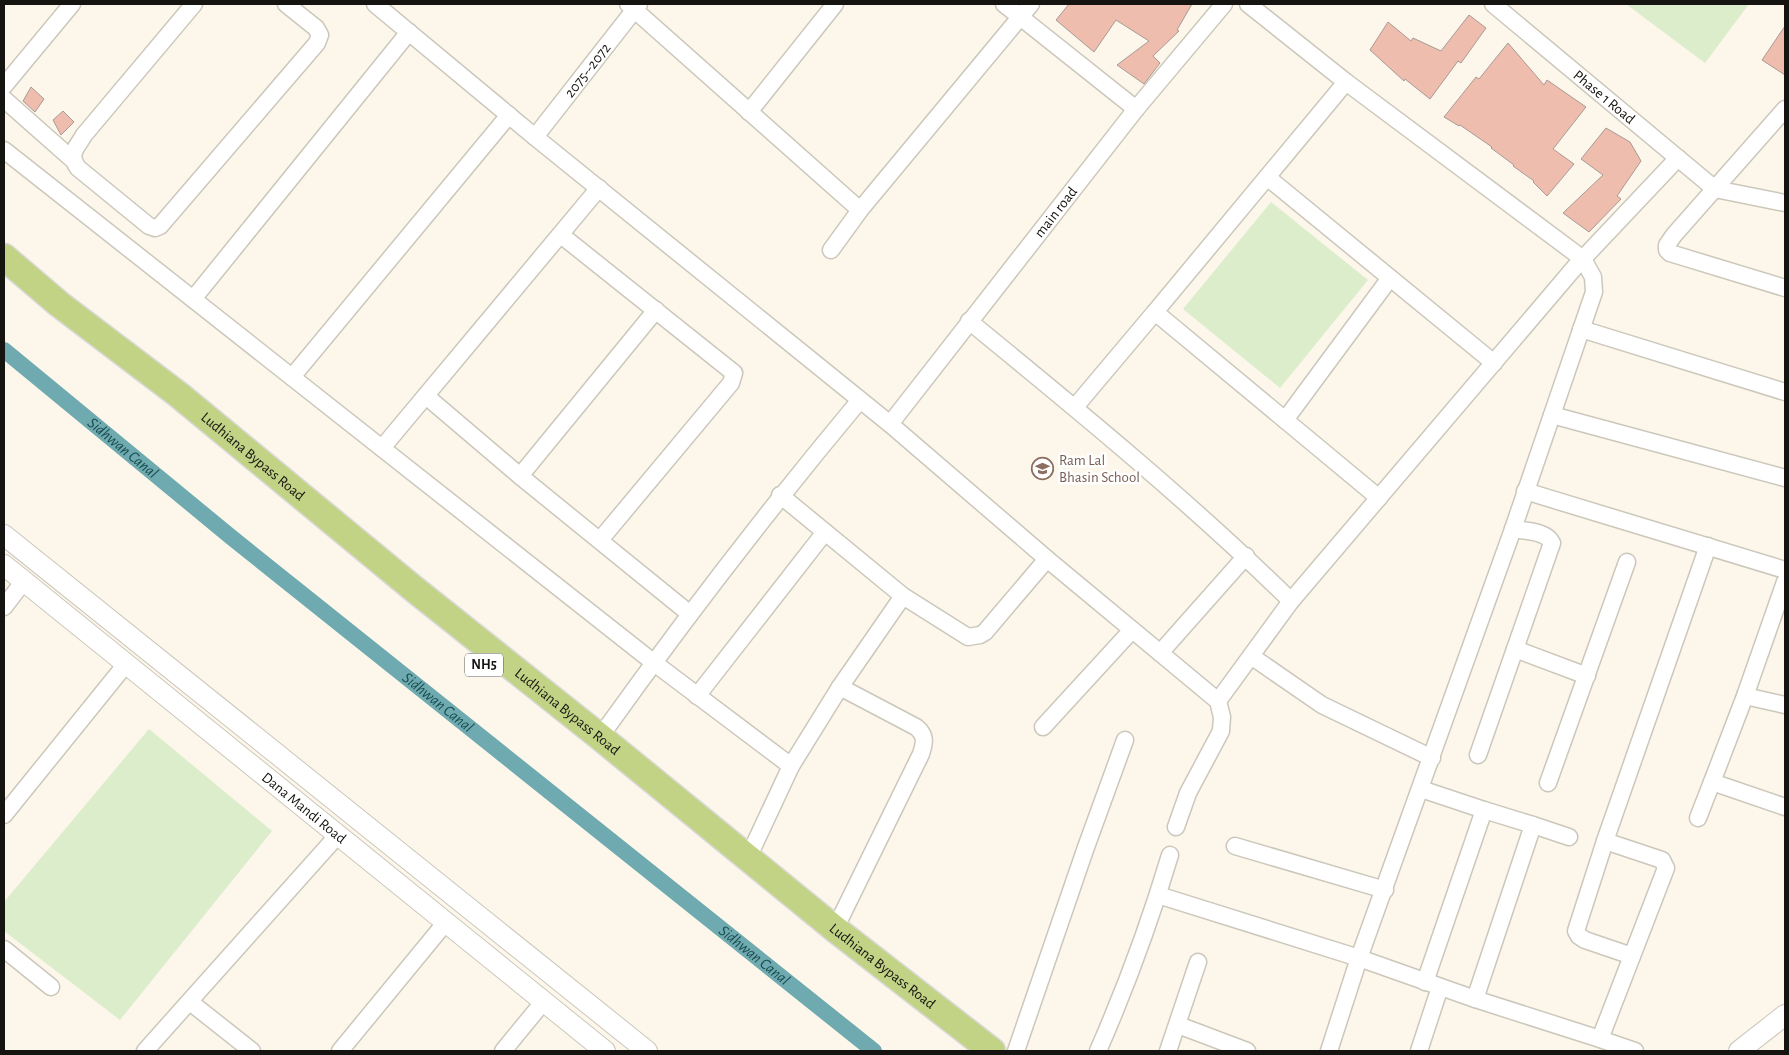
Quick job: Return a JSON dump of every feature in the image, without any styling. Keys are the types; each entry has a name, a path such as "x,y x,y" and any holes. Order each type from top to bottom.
{"highway":[{"name":"Ludhiana Bypass Road","path":"4,257 59,304 179,395 414,589 600,737 835,929 992,1051"},
{"name":"Ludhiana Bypass Road","path":"4,278 49,317 169,407 404,601 828,944 966,1051"}],"street":[{"path":"4,86 72,4"},
{"path":"72,160 84,135 194,4"},
{"path":"4,99 72,160 78,168 149,226 155,228 160,226 317,43 320,35 316,28 286,4"},
{"path":"375,4 535,137 890,424 1046,559 1218,701 1222,717 1221,731 1191,787 1176,827"},
{"path":"749,112 835,4"},
{"path":"1004,4 1136,109"},
{"path":"830,250 860,210 1032,4"},
{"name":"main road","path":"890,424 1136,109 1224,4"},
{"path":"1248,4 1346,82 1583,259 1593,277 1594,284 1594,292 1513,529 1359,958 1329,1051"},
{"name":"Phase 1 Road","path":"1493,4 1715,189"},
{"path":"634,6 749,112 860,210"},
{"name":"2075--2072","path":"535,137 634,6"},
{"path":"193,300 409,32"},
{"path":"1075,407 1346,82"},
{"path":"1785,109 1667,245 1667,250 1670,253 1785,288"},
{"path":"292,378 509,115"},
{"path":"4,150 697,696 791,766"},
{"path":"1218,701 1291,601 1583,259 1678,158"},
{"path":"1267,177 1494,363"},
{"path":"382,448 599,188"},
{"path":"1715,189 1785,203"},
{"path":"560,234 734,373 734,378 600,540"},
{"path":"1285,420 1390,278"},
{"path":"520,476 656,310"},
{"path":"1155,312 1379,498"},
{"path":"969,321 1075,407 1246,556 1291,601"},
{"path":"1581,329 1785,392"},
{"path":"426,396 520,476 690,614"},
{"path":"600,737 654,662 780,496 860,400"},
{"path":"1552,415 1785,478"},
{"path":"1525,491 1785,570"},
{"path":"780,496 903,596 962,635 973,637 985,632 1046,559"},
{"path":"1478,755 1552,543 1550,538 1545,535 1513,529"},
{"path":"697,696 825,532"},
{"path":"4,535 647,1051"},
{"path":"1632,956 1585,940 1576,931 1605,840 1708,546"},
{"path":"1160,653 1246,556"},
{"path":"1548,783 1627,562"},
{"name":"Dana Mandi Road","path":"4,565 605,1051"},
{"path":"4,607 24,581"},
{"path":"1698,818 1745,696 1778,623 1785,582"},
{"path":"748,858 791,766 840,686 903,596"},
{"path":"1043,727 1132,630"},
{"path":"1515,649 1586,676"},
{"path":"1251,656 1322,705 1432,758"},
{"path":"4,815 126,664"},
{"path":"835,929 921,754 924,739 916,727 840,686"},
{"path":"1745,696 1785,705"},
{"path":"1016,1051 1125,740"},
{"path":"1712,782 1785,807"},
{"path":"1421,789 1569,837"},
{"path":"1419,1051 1433,985 1484,810"},
{"path":"1475,999 1533,825"},
{"path":"145,1051 338,835"},
{"path":"1600,1039 1666,868 1662,860 1605,840"},
{"path":"1235,846 1385,890"},
{"path":"1098,1051 1124,992 1170,855"},
{"path":"1158,895 1359,958 1433,985 1635,1051"},
{"path":"340,1051 446,922"},
{"path":"4,949 51,987"},
{"path":"1168,1051 1198,962"},
{"path":"190,1002 252,1051"},
{"path":"503,1051 544,1002"},
{"path":"1739,1051 1785,1015"},
{"path":"1178,1024 1247,1051"}],"green space":[{"path":"1626,4 1749,4 1705,63"},
{"path":"1271,202 1368,280 1280,388 1183,309"},
{"path":"149,729 272,831 120,1020 4,931 4,902"}],"building":[{"path":"1069,4 1192,4 1177,30 1179,31 1153,56 1160,63 1144,84 1117,65 1149,41 1116,20 1094,52 1056,20"},
{"path":"1469,15 1486,28 1461,63 1458,61 1430,99 1405,79 1404,81 1370,50 1388,22 1411,41 1413,38 1441,51"},
{"path":"1785,26 1785,75 1762,60"},
{"path":"1508,43 1544,85 1547,80 1586,107 1553,149 1574,164 1547,196 1534,181 1513,166 1492,147 1460,125 1444,117 1476,77 1479,79"},
{"path":"31,87 44,99 35,112 23,101"},
{"path":"63,111 74,122 61,135 53,120"},
{"path":"1606,128 1630,142 1641,161 1617,196 1621,199 1589,232 1563,213 1603,175 1581,159"}],"waterway":[{"name":"Sidhwan Canal","path":"4,350 231,537 874,1051"}],"place":[{"name":"Ram Lal Bhasin School","path":"1043,469"}]}
